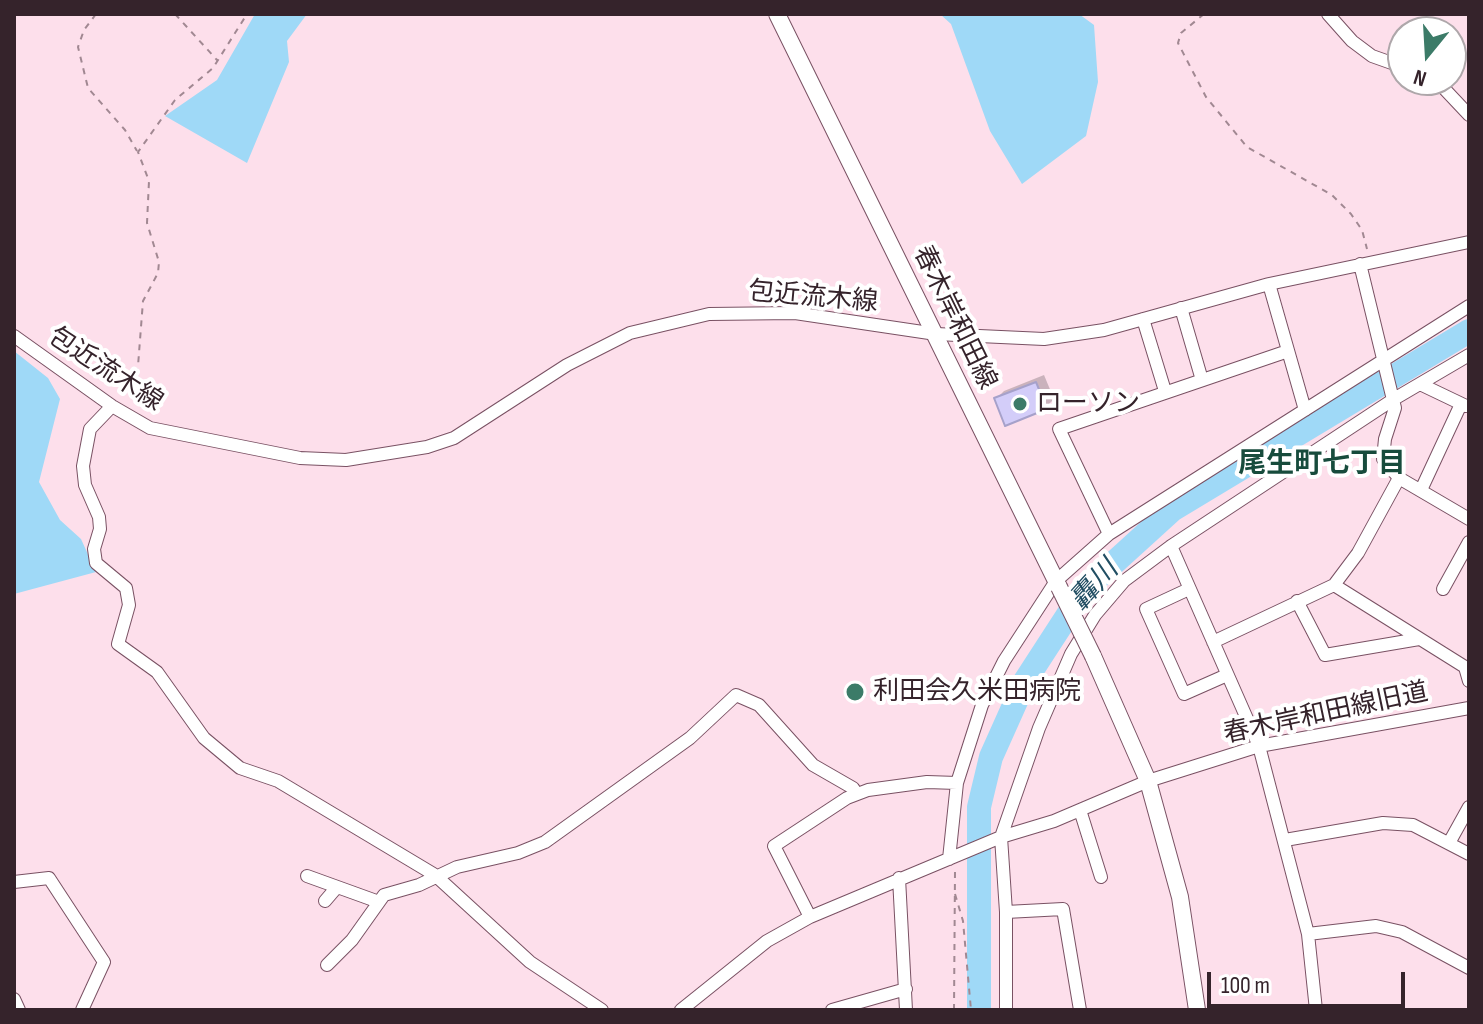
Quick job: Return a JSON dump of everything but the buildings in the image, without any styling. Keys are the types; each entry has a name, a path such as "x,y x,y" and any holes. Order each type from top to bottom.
{"main road":[{"name":"春木岸和田線","path":"777,14 1093,656 1148,781 1180,897 1197,1010"}],"street":[{"path":"1328,14 1352,41 1372,56 1387,61"},
{"path":"1451,96 1469,115"},
{"name":"包近流木線","path":"14,336 112,406 164,432 300,458 346,460 427,447 454,438 567,365 630,333 709,314 795,313 936,334 1044,339 1143,319 1269,284 1469,242"},
{"path":"1365,263 1395,408 1385,439 1383,459 1399,478 1469,519"},
{"path":"1269,284 1285,352 1305,410"},
{"path":"953,857 957,783 982,705 1004,661 1058,584 1109,534 1469,306"},
{"path":"1181,308 1202,380"},
{"path":"1143,319 1165,391"},
{"path":"1109,534 1059,429 1285,352"},
{"path":"1006,1010 1006,912 998,839 1020,776 1071,654 1095,615 1124,581 1171,546 1394,399 1469,355"},
{"path":"1420,384 1465,406 1421,490"},
{"path":"112,406 90,429 83,466 85,485 99,517 100,529 94,549 96,563 126,588 129,605 118,644 157,672 204,738 240,768 278,781 435,875 530,962 602,1010"},
{"path":"1213,642 1334,585 1358,553 1399,478"},
{"path":"1443,589 1469,542"},
{"path":"1171,546 1259,746 1308,934 1316,1010"},
{"path":"1334,585 1465,667 1469,681"},
{"path":"1189,589 1146,609 1152,623 1184,694 1227,675"},
{"path":"1297,601 1325,655 1419,639"},
{"path":"327,965 352,940 384,895 419,885 435,875 545,842 690,738 736,695 759,705 813,765 853,788 857,794"},
{"name":"春木岸和田線旧道","path":"681,1010 767,941 810,917 899,878 1148,781 1259,746 1469,708"},
{"path":"810,917 774,846 808,821 857,794 927,782 957,783"},
{"path":"1449,843 1469,807"},
{"path":"1080,810 1101,877"},
{"path":"1285,840 1383,823 1413,825 1469,854"},
{"path":"307,876 379,902"},
{"path":"14,882 49,878 104,962 82,1010"},
{"path":"899,878 906,1010"},
{"path":"325,901 337,887"},
{"path":"1006,912 1063,909 1080,1010"},
{"path":"1308,934 1376,926 1402,932 1469,968"},
{"path":"832,1010 906,989"},
{"path":"14,999 19,1010"}],"path":[{"path":"96,14 84,30 78,47 88,88 125,130 138,152 149,181 147,223 159,262 158,273 143,301 138,366 131,385"},
{"path":"175,14 218,60"},
{"path":"138,152 156,123 218,60 247,14"},
{"path":"1204,14 1181,33 1178,43 1206,97 1247,147 1283,169 1310,180 1351,214 1362,230 1365,263"},
{"path":"953,857 954,1010"},
{"path":"953,889 963,921 971,1010"}],"water":[{"path":"255,14 307,14 287,41 289,62 247,163 165,116 217,80"},
{"path":"940,14 1079,14 1094,25 1098,82 1086,136 1022,184 990,131 951,24"},
{"path":"14,351 48,378 60,399 39,482 60,520 81,539 96,572 14,594"}],"waterway":[{"name":"轟川","path":"979,1010 979,807 991,757 1025,681 1084,590 1172,510 1469,331"}],"place":[{"name":"ローソン","path":"1020,404"},
{"name":"利田会久米田病院","path":"855,692"}],"district":[{"name":"尾生町七丁目","path":"1322,465"}]}
